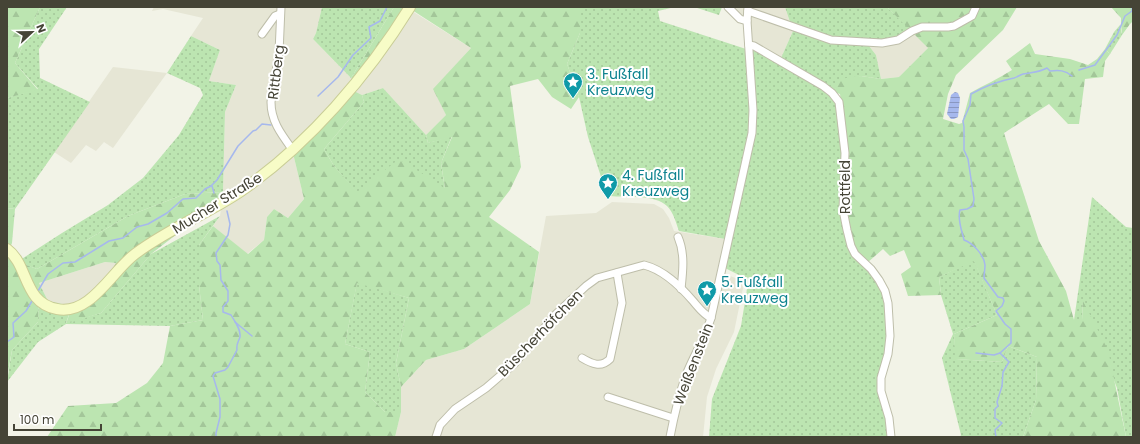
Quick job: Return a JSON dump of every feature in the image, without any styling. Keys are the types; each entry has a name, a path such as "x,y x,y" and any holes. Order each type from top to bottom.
{"main road":[{"name":"Mucher Straße","path":"7,249 14,256 29,288 36,298 45,305 57,309 71,309 90,300 124,262 139,250 241,191 292,149 322,120 365,73 410,7"}],"street":[{"path":"728,7 740,19 747,21"},
{"path":"748,9 831,40 882,43 898,40 922,26 954,26 972,16 976,7"},
{"name":"Weißenstein","path":"670,437 673,418 686,376 706,335 711,318 752,133 753,110 747,21 748,9"},
{"name":"Rittberg","path":"281,10 279,54 271,109 272,116 279,131 292,149"},
{"name":"Rittberg","path":"262,34 281,10"},
{"name":"Rottfeld","path":"749,45 754,46 823,86 832,93 839,102 845,153 843,210 850,240 855,254 871,269 879,280 885,291 888,304 890,336 881,391 889,418 891,437"},
{"path":"678,237 682,246 683,274 681,289"},
{"name":"Büscherhöfchen","path":"436,437 440,425 455,409 486,388 514,364 555,315 586,286 597,278 644,265 651,267 665,275 693,300 705,315 711,318"},
{"path":"582,358 596,365 603,364 610,359 622,303 617,273"},
{"name":"Weißenstein","path":"608,397 673,418"}],"shaded area":[{"path":"154,7 322,7 316,33 313,39 354,81 292,149 304,199 288,218 274,209 267,217 264,240 247,254 213,226 220,216 223,192 225,112 236,85 209,81 220,50 191,36 203,18 163,9 152,11"},
{"path":"730,7 785,7 793,31 781,58 751,42 750,21"},
{"path":"412,11 471,48 434,89 446,115 426,135 383,88 362,95 354,91"},
{"path":"914,33 928,48 899,77 881,79 876,55 869,46"},
{"path":"113,67 167,73 113,148 104,142 96,151 86,145 71,163 54,152"},
{"path":"612,202 654,204 663,209 669,218 674,231 725,239 717,271 738,279 743,288 734,332 716,369 707,397 703,437 395,437 401,412 401,387 426,360 464,349 530,304 546,216 596,213"},
{"path":"105,262 116,263 104,283 72,306 48,301 39,283"}],"green space":[{"path":"7,7 40,7 15,63 38,90 7,98"},
{"path":"40,7 67,7 39,49 40,78 90,102 15,209 7,208 7,98 38,89 15,63"},
{"path":"322,7 394,7 351,78 313,39 316,33"},
{"path":"394,7 405,7 354,81 351,78"},
{"path":"414,7 580,7 580,33 567,64 579,97 571,109 552,97 538,79 510,86 521,167 510,190 489,217 539,252 530,304 464,349 426,360 401,387 396,363 409,298 357,283 345,344 370,352 365,392 385,412 401,412 395,437 47,437 68,406 116,403 147,383 163,363 170,326 203,320 199,285 199,245 213,226 248,254 264,240 267,217 274,209 288,218 304,199 292,149 354,91 362,95 364,102 324,149 334,166 357,192 399,159 445,188 441,163 452,137 428,143 426,135 446,115 433,89 471,48 412,10"},
{"path":"580,7 675,7 658,11 660,21 758,52 831,95 835,101 843,154 841,211 885,297 887,345 879,379 887,417 889,437 709,437 712,399 741,326 747,289 746,282 743,277 725,268 731,240 679,231 671,212 662,202 640,197 610,196 606,192 588,137 579,97 567,64 580,33"},
{"path":"694,7 722,7 719,15"},
{"path":"785,7 887,7 911,30 890,40 843,38 791,25"},
{"path":"887,7 1017,7 1003,30 956,75 948,94 943,119 959,124 962,123 970,93 1012,70 1006,61 1030,43 1035,54 1070,59 1088,65 1097,59 1105,49 1110,54 1105,61 1103,77 1085,79 1079,124 1068,124 1049,104 1004,133 1039,241 1066,291 1074,320 1082,320 1083,301 1108,350 1126,437 1023,437 1036,400 1037,357 1008,346 1002,362 955,359 954,334 997,315 974,261 939,277 941,295 908,296 901,274 911,267 904,250 890,256 883,249 867,263 856,253 845,210 847,153 840,94 834,92 839,79 861,76 881,79 899,77 928,48"},
{"path":"1111,7 1133,7 1133,21 1122,35 1121,18"},
{"path":"1120,25 1122,35 1110,54 1105,49 1114,32"},
{"path":"793,31 825,41 869,46 876,55 881,79 861,76 837,86 834,92 781,58"},
{"path":"191,36 220,50 209,81 236,85 225,112 223,192 185,194 128,216 37,269 17,262 108,205 143,178 179,135 203,95 200,88 167,73"},
{"path":"383,88 426,135 428,143 452,136 441,163 445,189 357,193 334,166 324,149 364,102 362,95"},
{"path":"223,192 220,201 151,254 101,313 66,324 72,306 104,283 116,263 105,262 39,283 38,322 12,350 7,378 7,208 15,209 12,243 9,250 18,262 37,269 128,216 185,194"},
{"path":"1092,197 1126,227 1133,228 1133,437 1126,437 1117,388 1083,302 1082,320 1074,320"},
{"path":"220,216 199,245 199,285 203,320 170,326 66,324 38,342 7,382 12,350 38,322 39,283 48,301 72,306 66,323 101,313 151,254"},
{"path":"974,260 997,315 954,334 956,359 1002,362 1008,346 1037,357 1036,400 1023,437 960,437 961,435 942,358 953,334 941,295 939,277"},
{"path":"357,282 409,298 396,363 401,387 401,412 385,412 365,392 370,352 345,344"}],"water":[{"path":"955,92 958,93 960,98 958,117 951,119 947,114 951,95"}],"waterway":[{"path":"318,96 338,77 353,55 371,38 369,27 380,21 387,7"},
{"path":"1079,70 1095,65 1117,35 1125,16 1132,11 1132,7"},
{"path":"996,437 995,430 1002,423 995,418 995,409 998,406 997,402 1002,386 1003,372 1009,362 1000,353 1011,343 1011,329 1005,324 996,311 1002,306 1004,301 1003,298 998,297 984,278 985,265 983,257 974,247 964,240 960,225 960,210 973,206 974,199 968,159 964,150 963,121 970,105 971,94 987,86 1023,74 1038,72 1047,68 1050,71 1062,71 1072,76"},
{"path":"38,291 48,274 63,263 75,262 109,241 123,238 137,227 148,224 167,213 183,199 196,198 217,180 238,146 253,131 262,124 271,125"},
{"path":"212,186 214,193"},
{"path":"216,437 220,417 220,399 213,376 215,373 225,370 228,367 237,350 240,337 239,328 231,315 223,312 223,307 228,301 228,291 221,280 220,265 217,261 216,253 228,235 230,224 227,211"},
{"path":"7,342 14,337 13,323 26,311 32,301"},
{"path":"235,322 252,336"},
{"path":"976,353 994,355 1000,353"}],"place":[{"name":"3. Fußfall Kreuzweg","path":"573,99"},
{"name":"4. Fußfall Kreuzweg","path":"608,200"},
{"name":"5. Fußfall Kreuzweg","path":"707,307"}]}
